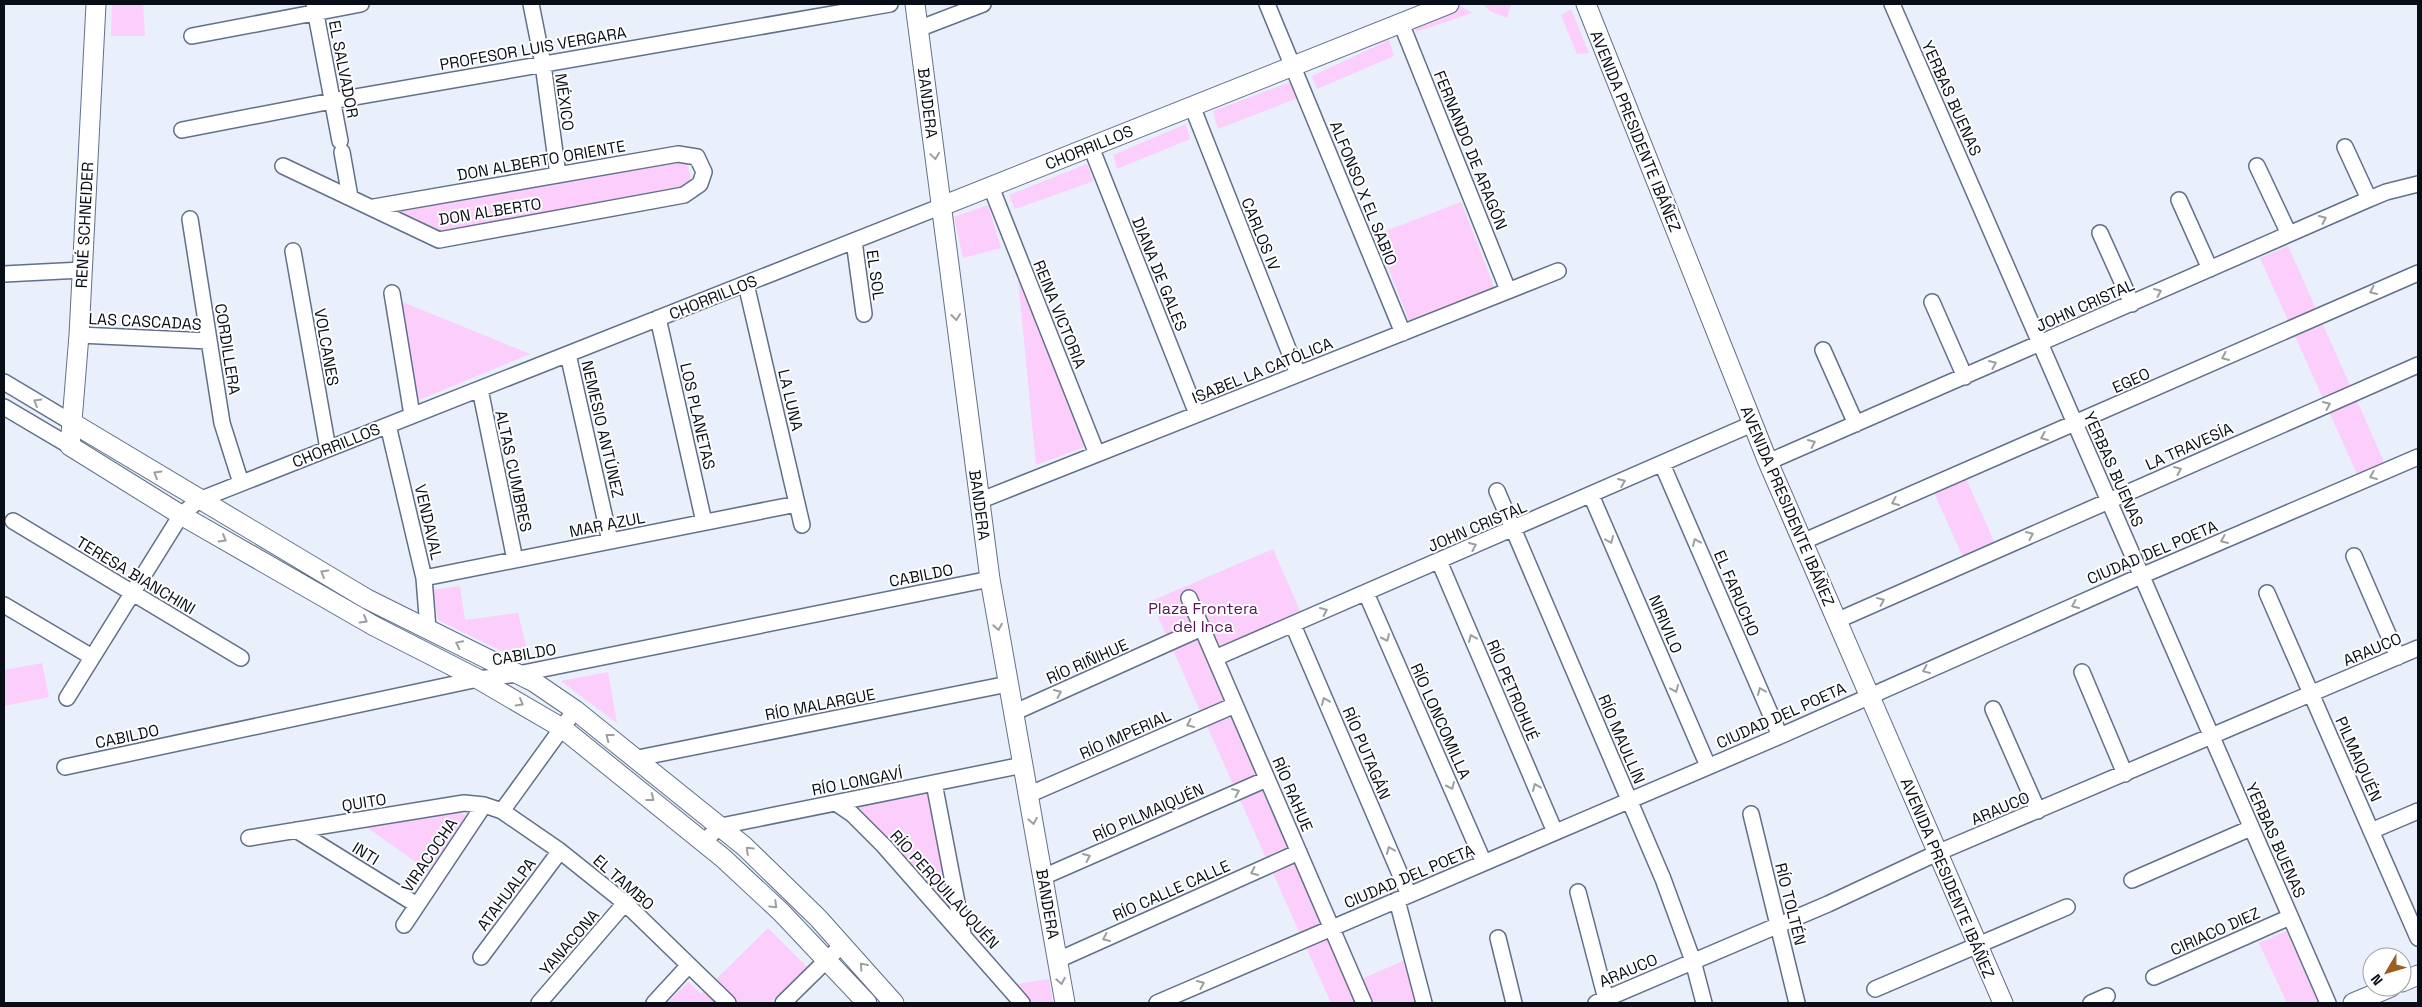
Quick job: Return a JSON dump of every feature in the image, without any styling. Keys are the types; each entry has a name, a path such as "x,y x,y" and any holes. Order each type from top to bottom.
{"street":[{"name":"RENÉ SCHNEIDER","path":"70,446 70,422 79,335 96,4"},
{"path":"192,36 314,8 362,4"},
{"name":"MÉXICO","path":"531,4 542,64 558,175"},
{"name":"PROFESOR LUIS VERGARA","path":"182,130 332,101 890,4"},
{"name":"BANDERA","path":"914,4 990,579 1065,1003"},
{"path":"918,29 983,4"},
{"name":"ALFONSO X EL SABIO","path":"1267,4 1403,333"},
{"name":"CHORRILLOS","path":"67,698 180,515 198,500 991,187 1448,4"},
{"name":"AVENIDA PRESIDENTE IBÁÑEZ","path":"1586,4 1752,424 2002,1003"},
{"name":"YERBAS BUENAS","path":"1892,4 2328,1003"},
{"name":"EL SALVADOR","path":"314,8 350,197"},
{"name":"FERNANDO DE ARAGÓN","path":"1401,23 1508,290"},
{"name":"CARLOS IV","path":"1192,106 1298,374"},
{"name":"DIANA DE GALES","path":"1091,147 1197,414"},
{"path":"2345,147 2369,199"},
{"name":"DON ALBERTO ORIENTE","path":"374,207 678,154 697,157 704,172"},
{"name":"DON ALBERTO","path":"283,166 374,207 439,240 684,195 700,184 704,172"},
{"path":"2257,166 2289,234"},
{"name":"JOHN CRISTAL","path":"1768,462 2369,199 2418,184"},
{"name":"REINA VICTORIA","path":"991,187 1097,454"},
{"path":"2179,200 2210,269"},
{"name":"CORDILLERA","path":"190,219 222,423 241,483"},
{"path":"2100,233 2132,304"},
{"name":"EL SOL","path":"854,241 864,314"},
{"name":"VOLCANES","path":"293,251 328,449"},
{"path":"4,274 82,270"},
{"name":"ISABEL LA CATÓLICA","path":"979,501 1558,271"},
{"name":"EGEO","path":"1802,542 2418,273"},
{"name":"LA LUNA","path":"746,284 802,525"},
{"path":"392,293 412,415"},
{"path":"1932,302 1965,377"},
{"name":"LOS PLANETAS","path":"658,318 704,522"},
{"name":"LAS CASCADAS","path":"79,335 209,341"},
{"path":"1822,350 1856,424"},
{"name":"NEMESIO ANTÚNEZ","path":"568,354 610,541"},
{"name":"LA TRAVESÍA","path":"1836,621 2418,365"},
{"path":"4,382 198,500 367,599 518,674 575,710 638,758 721,826 787,887 843,944 894,1003"},
{"name":"ALTAS CUMBRES","path":"480,389 515,560"},
{"path":"4,407 180,515 374,626 478,679 562,728 704,841 781,912 867,1003"},
{"name":"JOHN CRISTAL","path":"1215,658 1752,424"},
{"name":"VENDAVAL","path":"388,425 424,578 428,629"},
{"name":"CIUDAD DEL POETA","path":"1156,1003 1780,736 2142,576 2418,457"},
{"name":"EL FARUCHO","path":"1662,464 1780,736"},
{"name":"RÍO MAULLÍN","path":"1497,491 1663,879 1694,961 1704,1003"},
{"name":"NIRIVILO","path":"1591,495 1708,766"},
{"name":"MAR AZUL","path":"424,578 798,504"},
{"name":"TERESA BIANCHINI","path":"13,521 241,658"},
{"path":"2354,556 2398,657"},
{"name":"RÍO PETROHUÉ","path":"1439,561 1555,832"},
{"name":"CABILDO","path":"65,766 478,679 518,674 990,579"},
{"name":"RÍO LONCOMILLA","path":"1366,593 1484,863"},
{"name":"PILMAIQUÉN","path":"2267,593 2418,938"},
{"name":"RÍO RAHUE","path":"1189,598 1332,928 1360,1002"},
{"path":"4,605 92,657"},
{"name":"RÍO PUTAGÁN","path":"1293,625 1403,897 1424,1003"},
{"name":"RÍO RIÑIHUE","path":"1013,713 1202,628"},
{"name":"ARAUCO","path":"1603,1002 1937,853 2212,738 2418,648"},
{"path":"2082,672 2125,774"},
{"name":"RÍO MALARGUE","path":"638,758 1008,684"},
{"name":"RÍO IMPERIAL","path":"1028,795 1235,705"},
{"path":"1993,709 2038,811"},
{"path":"502,811 575,710"},
{"name":"RÍO LONGAVÍ","path":"721,826 1023,765"},
{"name":"RÍO PILMAIQUÉN","path":"1043,877 1267,779"},
{"path":"934,783 963,935"},
{"name":"QUITO","path":"249,838 464,803 484,805"},
{"name":"RÍO PERQUILAUQUÉN","path":"836,803 852,814 884,846 1022,1003"},
{"name":"EL TAMBO","path":"484,805 502,811 560,851 625,903 728,1003"},
{"name":"VIRACOCHA","path":"404,925 484,805"},
{"path":"2371,831 2418,811"},
{"name":"RÍO TOLTÉN","path":"1751,814 1797,1003"},
{"path":"704,841 721,826"},
{"path":"2132,880 2251,828"},
{"name":"INTI","path":"296,830 417,905"},
{"name":"ATAHUALPA","path":"481,957 560,851"},
{"name":"RÍO CALLE CALLE","path":"1058,960 1299,852"},
{"path":"1578,892 1603,1002"},
{"name":"YANACONA","path":"539,1003 625,903"},
{"path":"1875,989 2067,907"},
{"name":"CIRIACO DIEZ","path":"2154,977 2290,917"},
{"path":"1498,938 1514,1003"},
{"path":"783,1003 843,944"},
{"path":"654,1003 689,965"},
{"path":"2091,1003 2107,996"},
{"path":"2353,1003 2367,997"}],"green space":[{"path":"112,4 143,4 145,36 111,36"},
{"path":"1457,4 1472,13 1416,32 1413,22"},
{"path":"1482,4 1511,4 1507,18 1490,11"},
{"path":"1571,9 1589,53 1577,54 1561,15"},
{"path":"1389,40 1394,56 1317,89 1312,76"},
{"path":"1291,82 1298,98 1218,129 1213,111"},
{"path":"1186,124 1190,139 1117,169 1113,155"},
{"path":"682,161 686,163 691,176 687,185 682,189 439,235 395,211"},
{"path":"1087,164 1094,181 1015,209 1009,195"},
{"path":"1461,202 1495,289 1410,323 1375,235"},
{"path":"988,205 1001,248 963,258 954,217"},
{"path":"2288,246 2384,462 2357,474 2260,258"},
{"path":"1017,268 1090,445 1036,465"},
{"path":"400,301 530,354 414,402"},
{"path":"1963,472 1998,550 1966,564 1931,486"},
{"name":"Plaza Frontera del Inca","path":"1273,549 1301,613 1209,654 1350,984 1405,960 1417,1003 1331,1003 1151,601"},
{"path":"460,586 465,620 518,613 529,658 518,659 438,620 433,590"},
{"path":"42,663 49,697 4,706 4,670"},
{"path":"608,672 617,723 561,681"},
{"path":"931,791 954,914 855,807"},
{"path":"454,811 470,816 430,872 368,828"},
{"path":"768,928 807,967 770,1003 667,1003 688,982 701,994"},
{"path":"2286,931 2319,1003 2287,1003 2259,943"},
{"path":"1049,979 1053,1003 1028,1003 1011,985"}]}
